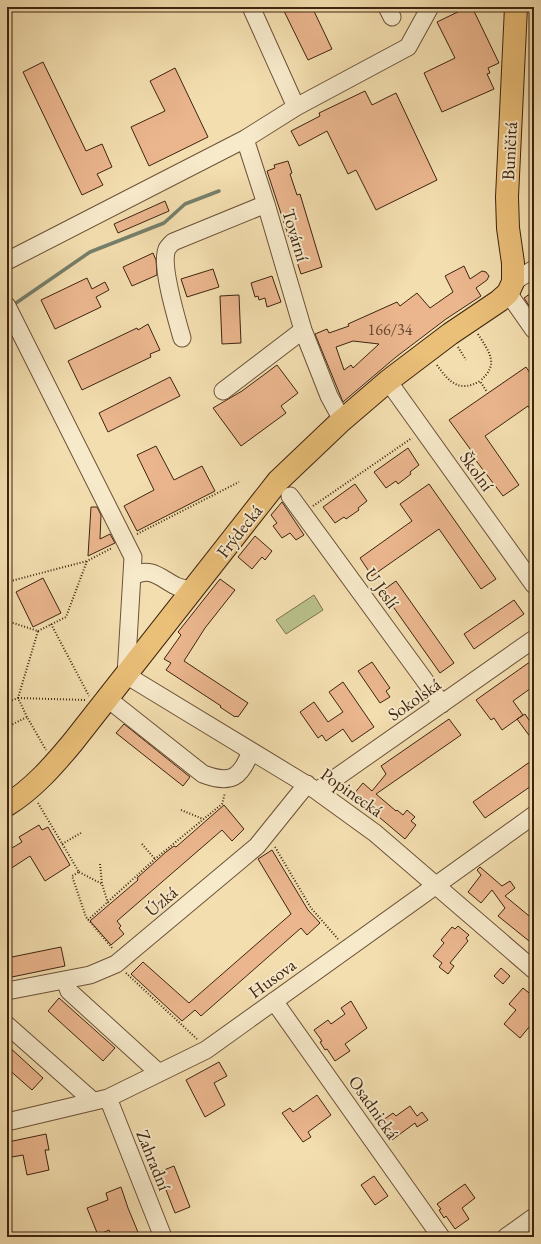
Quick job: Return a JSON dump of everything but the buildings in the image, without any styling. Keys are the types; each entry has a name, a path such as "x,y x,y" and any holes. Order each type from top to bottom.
{"main road":[{"name":"Buničitá","path":"511,287 507,208 516,7"},
{"name":"Frýdecká","path":"7,805 29,788 54,764 126,675 278,481 342,420 388,381 426,351 471,321 511,287"}],"street":[{"path":"251,7 296,107"},
{"path":"7,261 244,139 296,107 408,47 430,7"},
{"path":"244,139 266,204"},
{"name":"Tovární","path":"182,338 166,273 165,259 167,249 172,242 266,204 303,330 329,396 342,420"},
{"name":"Frýdecká","path":"511,287 534,269"},
{"path":"511,287 534,330"},
{"path":"7,306 133,557 126,675"},
{"path":"223,391 303,330"},
{"name":"Školní","path":"388,381 534,585"},
{"name":"U Jeslí","path":"290,496 442,704"},
{"path":"133,576 141,572 154,573 177,586 191,591"},
{"name":"Sokolská","path":"312,788 442,704 534,640"},
{"name":"Popinecká","path":"126,675 312,788 375,833 534,970"},
{"path":"102,705 204,774 218,779 229,779 239,775 245,766 251,751"},
{"name":"Úzká","path":"7,991 90,975 119,962 258,846 267,834 312,788"},
{"name":"Husova","path":"7,1122 100,1099 206,1050 534,815"},
{"path":"65,980 69,991 159,1073"},
{"name":"Osadnická","path":"274,1001 441,1237"},
{"path":"7,1025 100,1099"},
{"name":"Zahradní","path":"100,1099 163,1237"},
{"path":"506,1237 534,1217"}],"path":[{"path":"426,351 447,379 454,384 462,387 473,385 480,381 486,376 491,367 492,357 471,321"},
{"path":"480,381 487,392"},
{"path":"302,513 424,430"},
{"path":"7,582 87,562"},
{"path":"7,621 38,631 18,698 54,764"},
{"path":"51,624 102,705"},
{"path":"7,702 18,698 85,699 102,705"},
{"path":"7,728 27,717"},
{"path":"88,920 155,859 222,804 229,779"},
{"path":"29,788 79,872 102,884"},
{"path":"181,810 204,819"},
{"path":"62,844 82,834"},
{"path":"267,834 312,908 346,949"},
{"path":"142,844 155,859"},
{"path":"100,864 102,884 108,903"},
{"path":"79,872 72,876 88,920 119,962 198,1040 206,1050"}],"green space":[{"path":"314,595 323,610 286,634 276,620"}],"waterway":[{"path":"16,303 90,252 164,223 185,204 219,191"}]}
